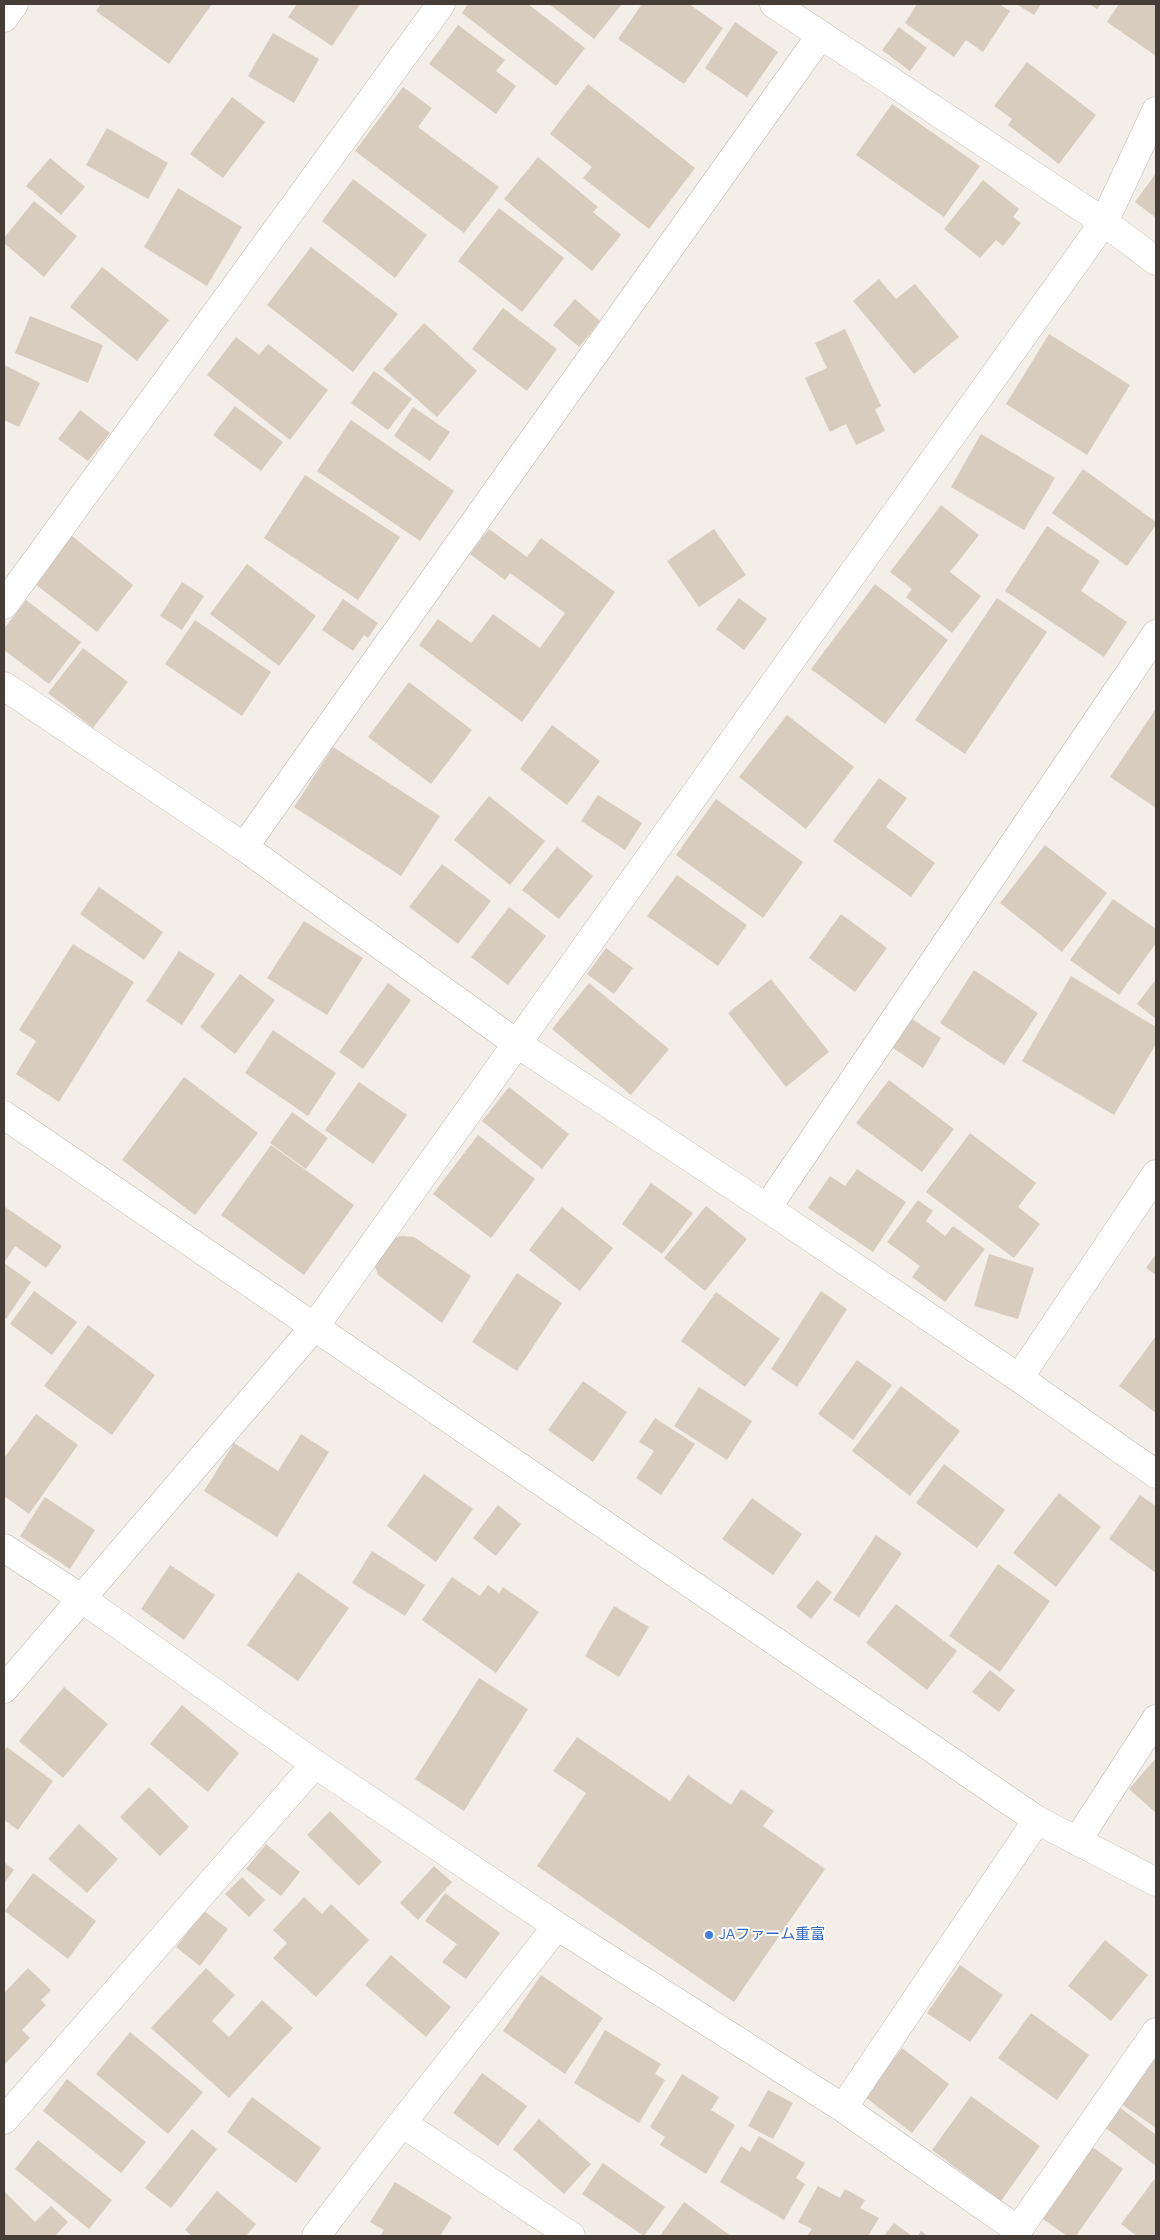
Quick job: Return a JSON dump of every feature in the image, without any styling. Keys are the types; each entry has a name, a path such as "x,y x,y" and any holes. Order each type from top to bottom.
{"street":[{"path":"4,18 14,4"},
{"path":"4,605 441,4"},
{"path":"774,4 1104,222 1156,261"},
{"path":"244,847 820,36"},
{"path":"4,1689 315,1326 1104,222 1156,111"},
{"path":"767,1208 1156,634"},
{"path":"4,686 244,847 516,1043 767,1208 1019,1378 1156,1474"},
{"path":"4,1115 1037,1820 1156,1882"},
{"path":"1019,1378 1156,1174"},
{"path":"4,1548 81,1598 315,1764 557,1926 843,2108 1019,2234 1156,2032"},
{"path":"1077,1841 1156,1719"},
{"path":"4,2120 315,1764"},
{"path":"843,2108 1037,1820"},
{"path":"316,2236 557,1926"},
{"path":"402,2123 571,2236"}],"building":[{"path":"101,4 212,4 169,64 96,11"},
{"path":"297,4 360,4 332,46 288,17"},
{"path":"468,4 528,4 585,48 556,86 462,13"},
{"path":"549,4 622,4 594,39"},
{"path":"642,4 689,4 723,28 684,84 618,39"},
{"path":"917,4 999,4 1010,11 983,52 966,40 954,57 905,23"},
{"path":"1016,4 1041,4 1034,15"},
{"path":"1089,4 1101,4 1097,9"},
{"path":"1119,4 1156,4 1156,56 1107,22"},
{"path":"735,22 778,52 747,97 705,68"},
{"path":"458,25 505,60 496,71 516,86 496,114 429,64"},
{"path":"899,27 927,48 910,71 882,50"},
{"path":"273,33 319,59 294,103 248,76"},
{"path":"1027,62 1096,115 1059,164 1008,125 1012,119 994,106"},
{"path":"588,84 695,168 649,229 583,178 592,167 550,134"},
{"path":"403,87 432,108 418,127 499,187 464,233 355,151"},
{"path":"232,97 265,122 223,178 190,154"},
{"path":"892,104 980,166 944,217 856,155"},
{"path":"107,128 168,163 148,199 86,165"},
{"path":"538,157 598,207 593,212 621,235 592,271 504,199"},
{"path":"50,158 85,187 61,215 26,186"},
{"path":"1156,173 1156,218 1135,202"},
{"path":"353,179 427,235 395,278 322,221"},
{"path":"983,180 1019,209 1013,217 1021,223 1003,246 996,240 980,258 944,229"},
{"path":"178,188 242,227 207,286 144,247"},
{"path":"34,201 77,236 44,277 4,243 4,238"},
{"path":"499,208 564,258 522,312 458,261"},
{"path":"311,247 398,314 353,372 267,305"},
{"path":"102,267 169,320 137,361 70,307"},
{"path":"879,279 896,299 915,284 959,337 914,374 853,301"},
{"path":"575,299 600,321 579,347 553,325"},
{"path":"503,308 557,349 527,391 472,349"},
{"path":"30,316 103,345 88,383 15,353"},
{"path":"424,323 477,371 437,417 383,369"},
{"path":"845,329 881,406 875,409 885,431 856,445 846,424 830,432 805,378 827,368 815,343"},
{"path":"1049,334 1130,385 1087,455 1006,404"},
{"path":"236,337 259,355 268,344 328,390 290,440 207,375"},
{"path":"4,365 40,383 19,427 4,420"},
{"path":"374,371 412,399 388,430 351,403"},
{"path":"235,406 283,442 261,471 213,435"},
{"path":"413,407 450,432 430,461 394,436"},
{"path":"80,410 110,433 88,461 58,439"},
{"path":"351,420 454,491 420,541 317,471"},
{"path":"981,434 1055,478 1024,530 951,487"},
{"path":"1083,469 1156,522 1156,525 1127,566 1052,513"},
{"path":"305,475 400,537 358,600 264,538"},
{"path":"941,505 979,535 950,572 981,596 952,633 906,597 912,589 890,572"},
{"path":"1047,526 1100,561 1081,591 1127,622 1104,657 1005,591"},
{"path":"489,529 527,557 541,538 615,592 522,722 419,645 438,619 471,643 493,614 540,648 565,613 510,573 505,580 470,554"},
{"path":"714,529 746,575 699,607 667,561"},
{"path":"72,536 133,585 97,632 35,584"},
{"path":"247,564 316,616 279,666 210,614"},
{"path":"182,582 204,596 182,630 160,616"},
{"path":"875,584 948,640 885,724 811,669"},
{"path":"739,598 767,619 744,650 716,629"},
{"path":"997,598 1047,632 965,754 915,720"},
{"path":"343,599 378,623 368,638 364,635 353,651 322,630"},
{"path":"26,600 81,642 49,684 4,650 4,629"},
{"path":"195,620 271,672 242,716 165,664"},
{"path":"83,648 128,682 93,728 48,693"},
{"path":"409,682 472,730 431,784 368,737"},
{"path":"1156,711 1156,808 1110,777"},
{"path":"787,715 854,767 806,829 739,777"},
{"path":"552,725 600,761 567,805 520,769"},
{"path":"333,747 440,816 401,876 294,807"},
{"path":"879,778 907,798 886,827 935,863 911,897 833,841"},
{"path":"598,795 642,823 625,850 581,821"},
{"path":"489,796 545,841 510,885 454,840"},
{"path":"716,799 803,862 763,918 676,855"},
{"path":"1045,845 1107,893 1062,952 1000,903"},
{"path":"557,847 593,876 559,919 522,890"},
{"path":"442,864 491,901 458,944 409,907"},
{"path":"677,875 747,925 718,966 647,916"},
{"path":"99,887 163,932 144,960 80,914"},
{"path":"1113,899 1156,929 1156,943 1119,995 1070,960"},
{"path":"509,907 546,936 508,985 471,957"},
{"path":"841,914 887,948 855,992 809,958"},
{"path":"304,921 363,958 327,1015 267,978"},
{"path":"73,944 134,982 59,1102 16,1074 36,1041 19,1030"},
{"path":"606,948 633,968 614,994 587,974"},
{"path":"179,951 215,974 182,1025 146,1001"},
{"path":"974,970 1038,1013 1004,1065 940,1023"},
{"path":"240,974 275,1000 235,1054 200,1027"},
{"path":"1071,976 1156,1027 1156,1044 1114,1115 1022,1061"},
{"path":"771,979 829,1052 786,1087 728,1013"},
{"path":"1156,979 1156,1019 1137,1004"},
{"path":"388,983 411,1000 363,1069 339,1052"},
{"path":"589,983 669,1049 631,1095 552,1029"},
{"path":"912,1019 941,1038 923,1068 893,1048"},
{"path":"273,1030 336,1073 308,1116 245,1073"},
{"path":"184,1077 258,1133 195,1215 122,1160"},
{"path":"889,1080 954,1129 922,1172 856,1123"},
{"path":"359,1082 407,1115 373,1164 325,1130"},
{"path":"509,1087 569,1134 542,1169 482,1121"},
{"path":"292,1112 328,1138 306,1169 270,1143"},
{"path":"970,1133 1036,1183 1018,1207 1040,1224 1014,1258 926,1192"},
{"path":"478,1135 535,1179 491,1238 433,1194"},
{"path":"271,1145 354,1205 304,1275 221,1215"},
{"path":"857,1169 906,1202 873,1252 808,1208 830,1176 845,1186"},
{"path":"651,1183 693,1213 662,1254 622,1224"},
{"path":"918,1200 933,1211 926,1221 945,1236 953,1226 985,1249 945,1302 912,1277 920,1266 887,1242"},
{"path":"706,1206 747,1239 705,1291 664,1258"},
{"path":"5,1207 62,1246 46,1268 15,1246 4,1263"},
{"path":"562,1207 613,1248 580,1291 529,1250"},
{"path":"402,1236 414,1237 471,1276 442,1323 378,1275 375,1267 376,1250 393,1238"},
{"path":"989,1254 1034,1268 1018,1319 974,1306"},
{"path":"1156,1254 1156,1275 1146,1268"},
{"path":"4,1263 31,1282 6,1319 4,1317"},
{"path":"517,1273 562,1303 517,1371 472,1342"},
{"path":"34,1291 77,1322 52,1355 10,1324"},
{"path":"821,1291 847,1309 797,1387 771,1369"},
{"path":"716,1292 780,1339 745,1387 681,1341"},
{"path":"88,1325 155,1375 112,1435 44,1386"},
{"path":"1156,1336 1156,1413 1119,1386"},
{"path":"857,1360 892,1385 853,1440 818,1414"},
{"path":"583,1381 627,1412 593,1462 548,1430"},
{"path":"901,1386 960,1431 910,1496 852,1451"},
{"path":"699,1387 752,1421 727,1460 674,1426"},
{"path":"36,1414 78,1445 29,1514 4,1496 4,1458"},
{"path":"655,1418 695,1444 661,1495 636,1478 654,1451 639,1442"},
{"path":"301,1434 329,1452 277,1537 204,1491 234,1443 278,1471"},
{"path":"944,1464 1005,1510 977,1548 916,1503"},
{"path":"424,1474 473,1509 436,1562 387,1526"},
{"path":"1059,1493 1101,1527 1056,1587 1013,1553"},
{"path":"1140,1495 1156,1506 1156,1573 1109,1539"},
{"path":"45,1497 95,1530 70,1569 20,1536"},
{"path":"752,1498 802,1534 773,1575 722,1539"},
{"path":"498,1505 521,1524 496,1556 473,1538"},
{"path":"876,1535 902,1553 859,1617 833,1600"},
{"path":"372,1551 425,1585 405,1616 352,1583"},
{"path":"998,1564 1050,1601 1000,1672 949,1636"},
{"path":"170,1565 215,1595 184,1640 141,1609"},
{"path":"298,1572 349,1608 298,1681 247,1645"},
{"path":"452,1577 480,1596 488,1585 499,1593 503,1587 539,1612 496,1673 422,1620"},
{"path":"817,1580 832,1592 811,1619 796,1607"},
{"path":"896,1604 957,1651 927,1690 866,1643"},
{"path":"614,1606 649,1627 619,1677 585,1656"},
{"path":"990,1670 1015,1690 999,1712 972,1692"},
{"path":"479,1678 528,1709 464,1811 415,1779"},
{"path":"64,1687 108,1724 63,1778 19,1741"},
{"path":"182,1705 239,1753 208,1792 150,1744"},
{"name":"JAファーム重富","path":"577,1737 670,1801 688,1775 731,1805 741,1789 774,1811 763,1826 825,1869 734,2002 537,1866 586,1793 553,1771"},
{"path":"7,1747 53,1781 18,1830 4,1820 4,1752"},
{"path":"1156,1758 1156,1813 1129,1789"},
{"path":"149,1787 189,1827 160,1856 120,1817"},
{"path":"330,1811 382,1862 359,1886 307,1835"},
{"path":"79,1824 118,1859 87,1893 48,1859"},
{"path":"266,1844 300,1872 281,1896 246,1869"},
{"path":"4,1862 14,1870 4,1883"},
{"path":"434,1866 452,1882 418,1920 400,1903"},
{"path":"33,1873 96,1921 68,1959 5,1911"},
{"path":"242,1877 265,1900 249,1917 225,1894"},
{"path":"445,1893 500,1933 466,1979 442,1962 457,1944 425,1921"},
{"path":"304,1897 322,1914 331,1904 369,1940 316,1997 273,1958 287,1943 273,1930"},
{"path":"204,1911 228,1929 200,1966 176,1947"},
{"path":"1105,1940 1148,1975 1111,2021 1068,1986"},
{"path":"391,1955 451,2007 426,2037 365,1985"},
{"path":"960,1965 1003,1995 970,2042 927,2013"},
{"path":"28,1968 51,1990 41,2000 46,2005 22,2030 30,2038 4,2065 4,1993"},
{"path":"206,1968 235,1995 212,2021 229,2037 262,2000 293,2028 229,2098 151,2028"},
{"path":"541,1975 603,2018 565,2074 503,2031"},
{"path":"1031,2013 1089,2055 1057,2100 998,2058"},
{"path":"605,2030 661,2064 655,2074 665,2080 639,2123 574,2083"},
{"path":"130,2032 203,2092 168,2134 96,2074"},
{"path":"902,2048 949,2084 912,2133 865,2097"},
{"path":"1156,2051 1156,2128 1117,2101"},
{"path":"482,2073 527,2106 498,2146 453,2113"},
{"path":"682,2074 719,2097 711,2110 735,2125 706,2174 660,2145 665,2137 650,2127"},
{"path":"67,2079 146,2142 121,2173 43,2111"},
{"path":"768,2090 793,2103 773,2139 748,2126"},
{"path":"971,2096 1040,2146 1001,2201 932,2150"},
{"path":"252,2097 321,2148 296,2183 227,2132"},
{"path":"1118,2106 1156,2135 1156,2166 1103,2126"},
{"path":"539,2119 591,2164 564,2194 513,2149"},
{"path":"192,2129 217,2149 171,2208 145,2188"},
{"path":"759,2136 805,2163 796,2178 805,2184 784,2220 720,2182 741,2146 750,2152"},
{"path":"38,2140 112,2200 89,2229 15,2169"},
{"path":"1087,2143 1123,2169 1076,2236 1067,2236 1037,2215"},
{"path":"603,2163 665,2207 644,2236 582,2194"},
{"path":"1156,2177 1156,2236 1137,2236 1121,2224"},
{"path":"395,2182 452,2217 440,2236 380,2236 384,2230 370,2222"},
{"path":"818,2186 840,2198 845,2189 865,2200 860,2208 879,2218 868,2236 807,2236 812,2229 798,2222"},
{"path":"4,2191 35,2222 51,2206 68,2222 55,2236 4,2236"},
{"path":"217,2191 256,2224 246,2236 192,2236 185,2230"},
{"path":"684,2202 731,2236 660,2236"},
{"path":"894,2223 912,2236 884,2236"},
{"path":"921,2231 928,2236 918,2236"}],"place":[{"name":"JAファーム重富","path":"709,1935"}]}
